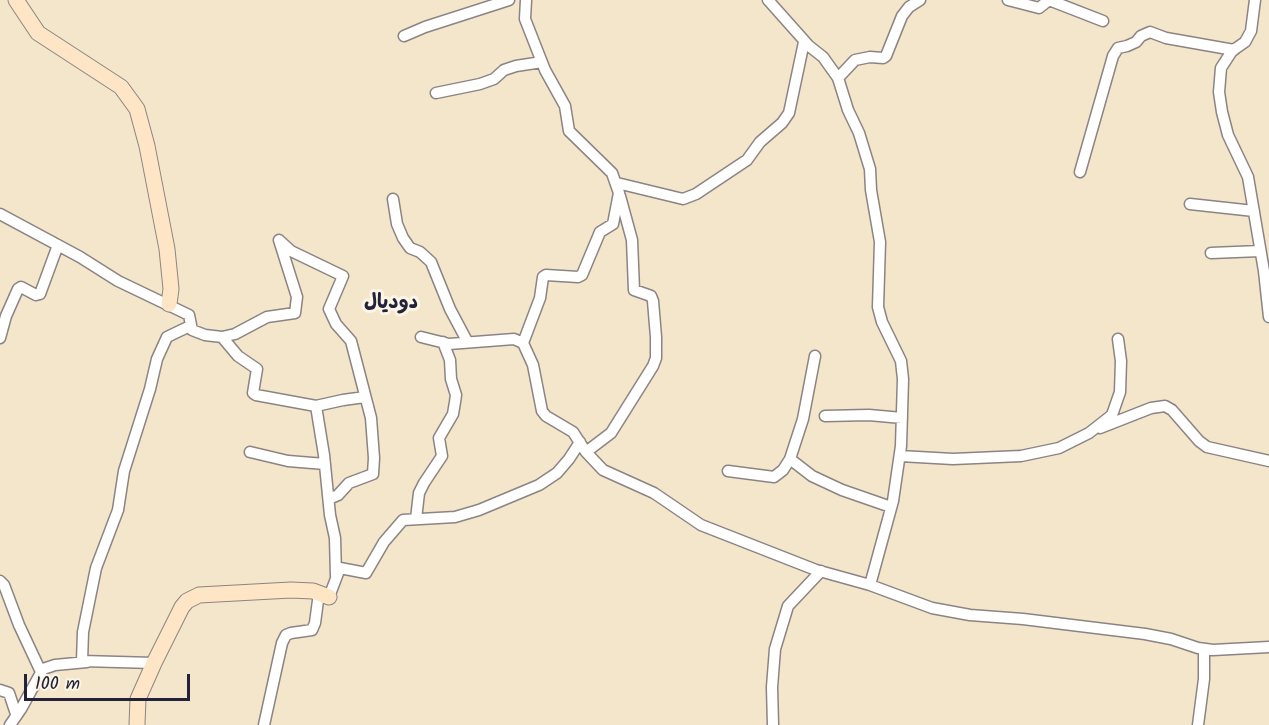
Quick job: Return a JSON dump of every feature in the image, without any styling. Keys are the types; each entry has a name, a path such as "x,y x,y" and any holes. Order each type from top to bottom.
{"street":[{"path":"16,0 38,33 122,87 137,109 147,146 167,249 171,289 169,304"},
{"path":"404,36 509,0"},
{"path":"526,0 525,20 542,62 565,106 570,131 612,173 618,188 632,240 634,290 651,296 653,301 656,358 611,432 586,452"},
{"path":"768,0 804,42 823,57 838,78 870,169 871,190 880,242 878,307 882,322 901,361 903,379 900,456 891,507 870,585"},
{"path":"838,78 855,60 886,56 902,16 909,7 920,0"},
{"path":"1008,0 1039,8 1049,0 1103,21"},
{"path":"1255,0 1251,31 1245,42 1234,50 1221,68 1219,92 1228,135 1248,177 1269,317"},
{"path":"1080,172 1113,56 1118,48 1136,42 1141,36 1150,32 1166,38 1234,50"},
{"path":"618,188 683,198 696,194 747,160 760,142 782,123 789,113 804,42"},
{"path":"436,93 480,84 494,79 504,70 542,62"},
{"path":"618,188 613,224 600,232 582,275 578,277 546,275 543,277 540,298 523,342 533,365 542,411 546,416 573,432 586,452 603,470 654,493 701,525 821,571 870,585 932,608 1144,634 1204,649 1269,647"},
{"path":"393,199 403,238 410,248 432,261 450,309 467,341"},
{"path":"1190,204 1254,211"},
{"path":"0,214 80,257 118,281 189,315 192,330 205,335 222,337 235,334 267,317 295,313 297,297 279,240 291,251 343,276 329,309 336,324 351,341 371,418 373,474 349,483 338,495 329,499"},
{"path":"0,339 6,316 18,289 21,287 36,295 40,294 58,245"},
{"path":"1211,253 1260,251"},
{"path":"87,662 82,661 83,632 92,585 118,510 124,471 157,359 167,337 190,326"},
{"path":"222,337 238,356 257,369 253,393 256,395 316,406 365,397"},
{"path":"421,337 449,344 514,339 523,342"},
{"path":"1089,433 1112,415 1120,392 1121,362 1118,339"},
{"path":"416,519 419,493 442,456 439,438 453,414 455,402 456,395 451,379 450,360 443,342"},
{"path":"728,471 774,477 783,470 790,459 807,402 815,356"},
{"path":"316,406 335,538 336,576"},
{"path":"900,456 953,459 1021,456 1059,448 1151,408 1165,406 1172,410 1207,447 1269,461"},
{"path":"825,416 869,415 902,418"},
{"path":"264,725 282,643 286,635 312,630 324,595 340,568 366,573 384,542 403,520 455,517 479,510 538,486 570,459 580,442"},
{"path":"250,452 288,461 325,464"},
{"path":"790,459 812,476 842,490 891,507"},
{"path":"773,725 772,687 775,649 788,606 821,571"},
{"path":"0,581 4,585 41,672"},
{"path":"137,725 138,699 187,601 200,595 291,590 324,595"},
{"path":"1198,725 1204,679 1204,649"},
{"path":"10,725 43,669 55,665 87,662 154,663"},
{"path":"0,690 9,693 16,714"}],"district":[{"name":"دودیال","path":"391,305"}]}
